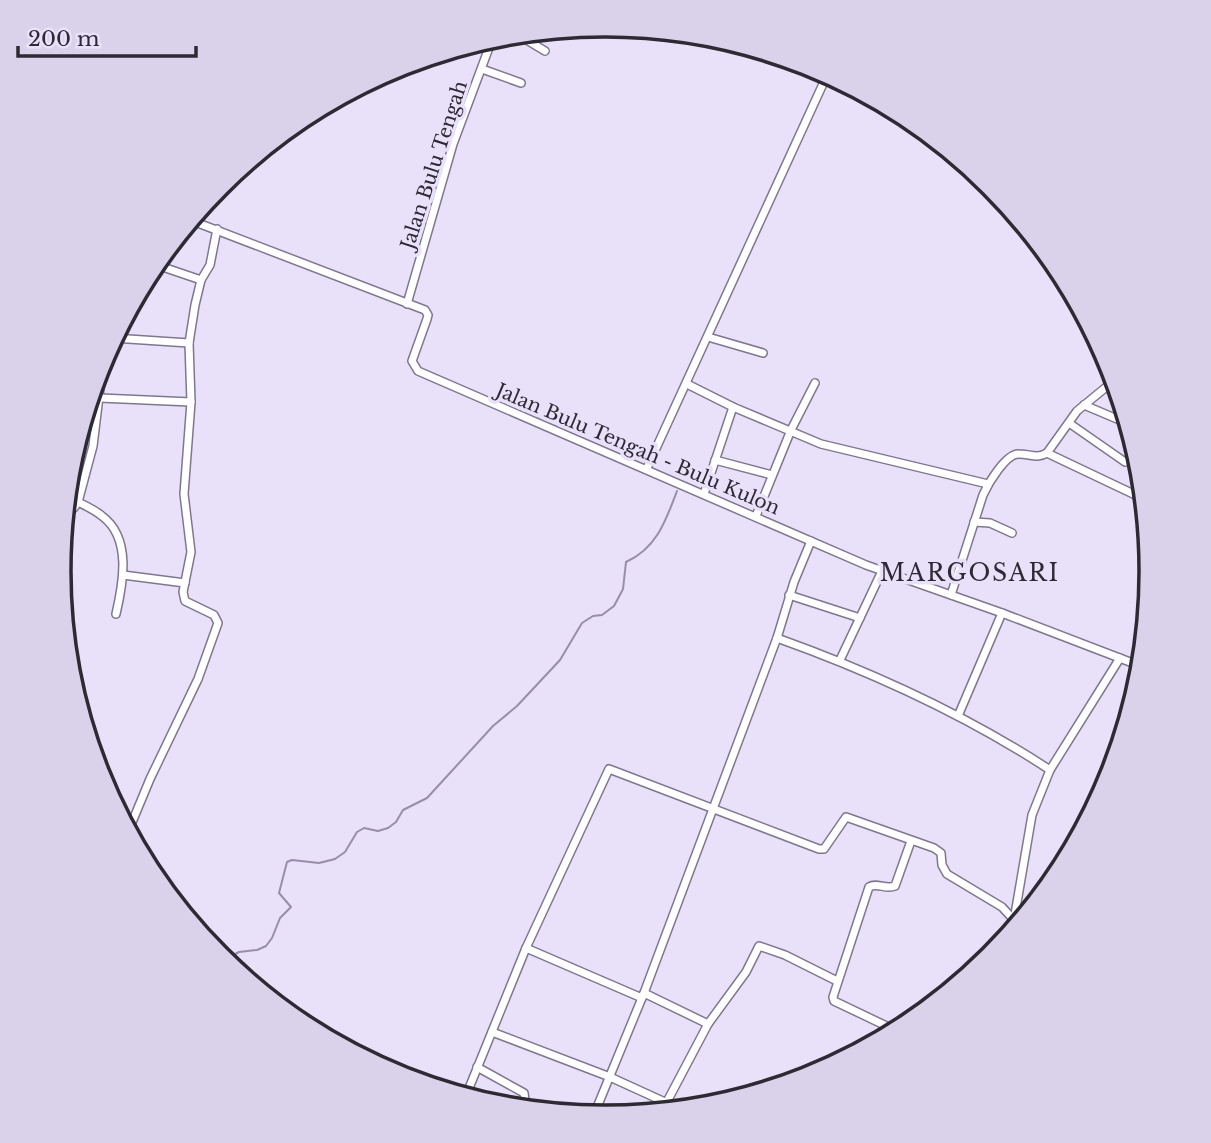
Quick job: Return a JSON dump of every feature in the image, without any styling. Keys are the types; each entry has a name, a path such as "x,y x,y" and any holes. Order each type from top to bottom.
{"street":[{"path":"530,42 545,51"},
{"name":"Jalan Bulu Tengah","path":"407,304 453,144 489,50"},
{"path":"482,69 521,83"},
{"path":"648,468 823,83"},
{"name":"Jalan Bulu Tengah - Bulu Kulon","path":"200,223 407,304 421,307 428,315 413,357 413,364 418,371 882,571 1132,663"},
{"path":"133,821 198,679 218,623 214,615 185,601 185,583 191,552 184,490 191,402 189,343 201,280 210,265 216,229"},
{"path":"165,268 201,280"},
{"path":"708,337 762,353"},
{"path":"124,339 189,343"},
{"path":"756,516 790,430 815,383"},
{"path":"687,384 733,407 821,444 988,484"},
{"path":"951,595 988,484 1012,455 1040,456 1047,453 1084,405 1107,386"},
{"path":"75,507 93,446 100,398 191,402"},
{"path":"1084,405 1118,419"},
{"path":"704,494 733,407"},
{"path":"1069,423 1125,462"},
{"path":"1047,453 1135,495"},
{"path":"715,460 772,475"},
{"path":"78,502 101,515 114,529 122,550 123,575 116,614"},
{"path":"974,522 990,523 1012,533"},
{"path":"598,1106 643,996 811,541"},
{"path":"840,660 882,571"},
{"path":"123,575 185,583"},
{"path":"789,595 860,618"},
{"path":"958,716 1002,613"},
{"path":"777,638 840,660 958,716 1010,744 1050,770"},
{"path":"1016,915 1032,815 1050,770 1119,658"},
{"path":"469,1088 526,948 609,769 821,850 846,817 939,850 947,874 1002,907 1013,917"},
{"path":"887,1026 832,998 869,887 895,886 911,841"},
{"path":"667,1103 708,1024 746,972 759,946 785,955 836,981"},
{"path":"526,948 708,1024"},
{"path":"492,1032 610,1077 666,1103"},
{"path":"477,1067 524,1093 525,1100"}],"waterway":[{"path":"233,955 266,946 280,918 291,907 279,893 287,862 292,860 319,863 335,859 345,852 357,832 364,828 378,831 388,828 396,822 403,810 427,798 493,726 517,706 560,660 582,623 593,616 602,615 614,606 623,589 626,562 653,541 664,523 677,491"}],"district":[{"name":"MARGOSARI","path":"970,573"}]}
